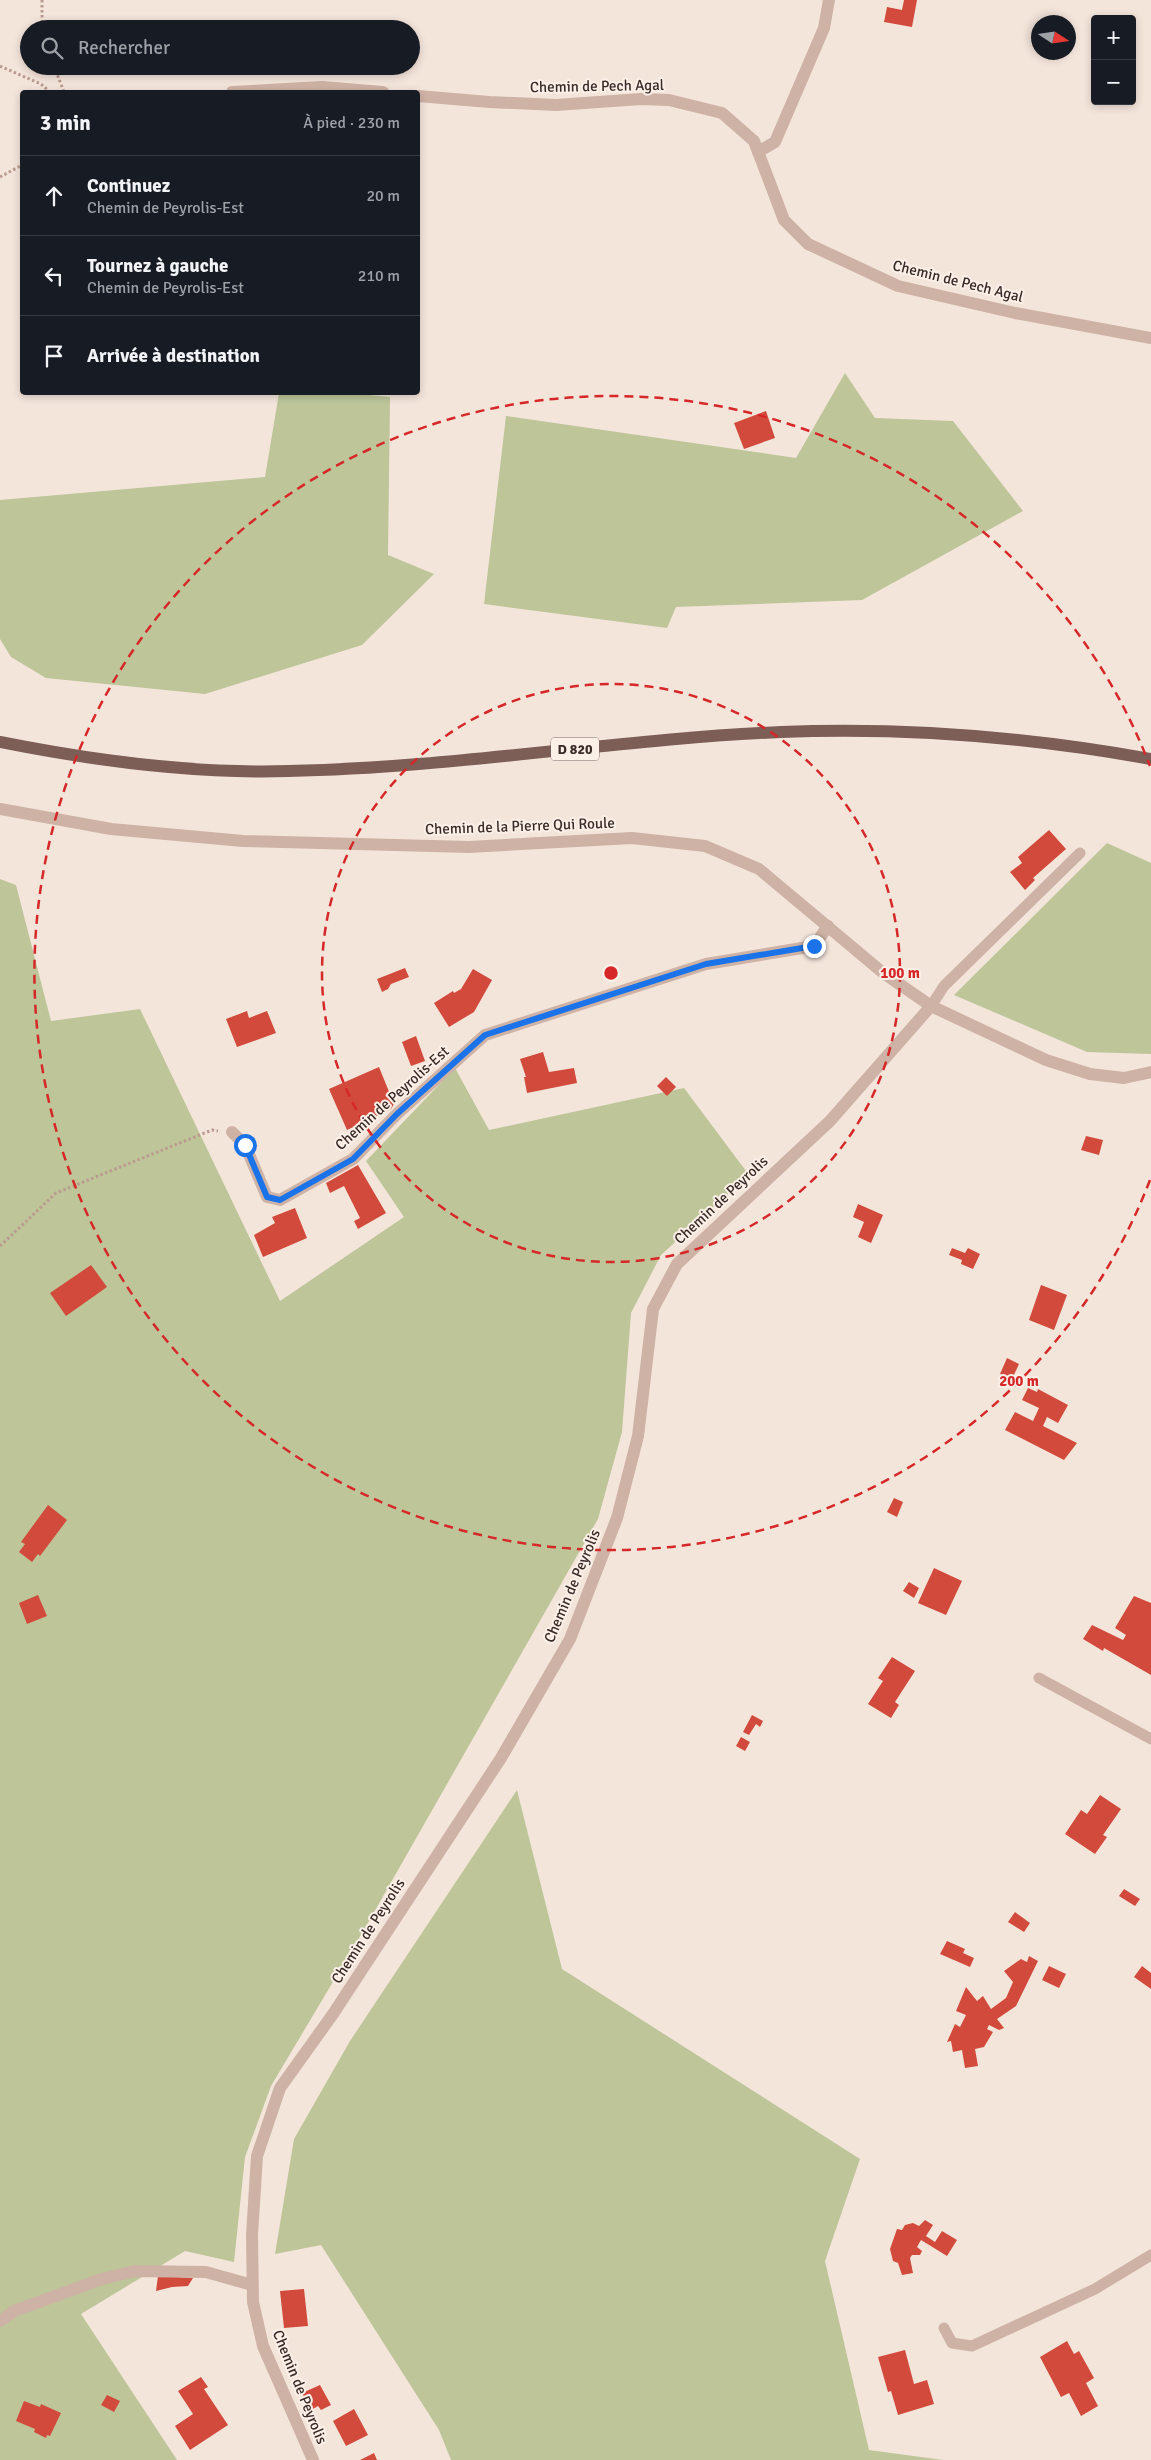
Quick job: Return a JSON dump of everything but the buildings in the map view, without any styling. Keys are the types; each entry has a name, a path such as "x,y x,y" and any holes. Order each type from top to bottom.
{"main road":[{"name":"D 820","path":"0,742 73,757 169,767 286,772 400,766 658,741 780,732 896,731 1013,739 1151,759"}],"street":[{"path":"758,152 775,142 824,28 829,0"},
{"path":"268,90 322,87 358,90"},
{"name":"Chemin de Pech Agal","path":"420,96 556,105 640,99 669,100 722,113 754,141 784,220 808,244 898,286 1015,313 1151,338"},
{"name":"Chemin de la Pierre Qui Roule","path":"0,809 111,829 243,841 469,847 632,838 705,846 759,868 882,972 931,1006"},
{"name":"Chemin de Peyrolis-Est","path":"232,1132 245,1145 267,1197 280,1200 353,1159 397,1114 485,1035 706,964 814,946 828,926"},
{"path":"931,1006 1046,1060 1090,1074 1124,1078 1151,1072"},
{"name":"Chemin de Peyrolis","path":"313,2460 263,2346 253,2302 252,2235 257,2156 280,2088 332,2014 502,1758 570,1639 617,1518 638,1436 653,1309 677,1264 830,1121 931,1006"},
{"path":"0,2321 14,2311 32,2304 102,2279 135,2271 206,2272 252,2285"}],"lane":[{"path":"931,1006 944,986 1080,853"},
{"path":"1039,1678 1151,1739"},
{"path":"944,2328 952,2343 972,2346 1095,2289 1151,2255"}],"path":[{"path":"42,0 42,20"},
{"path":"0,66 20,75"},
{"path":"20,75 41,84 48,90"},
{"path":"57,75 63,90"},
{"path":"0,177 20,166"},
{"path":"0,1246 56,1193 212,1130 232,1132"}],"green space":[{"path":"845,373 875,418 953,421 1023,511 862,600 676,607 667,628 484,604 506,416 796,458"},
{"path":"279,395 369,395 390,397 388,555 434,574 362,645 205,694 46,678 11,657 0,639 0,500 265,477"},
{"path":"1107,843 1151,863 1151,1054 1087,1052 954,995"},
{"path":"0,879 16,885 51,1021 140,1009 280,1301 404,1217 366,1161 455,1068 489,1130 684,1088 749,1175 661,1255 631,1313 622,1432 598,1519 365,1928 271,2086 245,2157 234,2262 185,2251 81,2314 177,2460 0,2460"},
{"path":"517,1790 562,1969 860,2159 825,2261 869,2450 943,2460 451,2460 439,2430 321,2245 275,2254 294,2139 350,2041"}],"route":[{"path":"245,1145 267,1197 280,1200 353,1159 397,1114 485,1035 706,964 814,946"}]}
